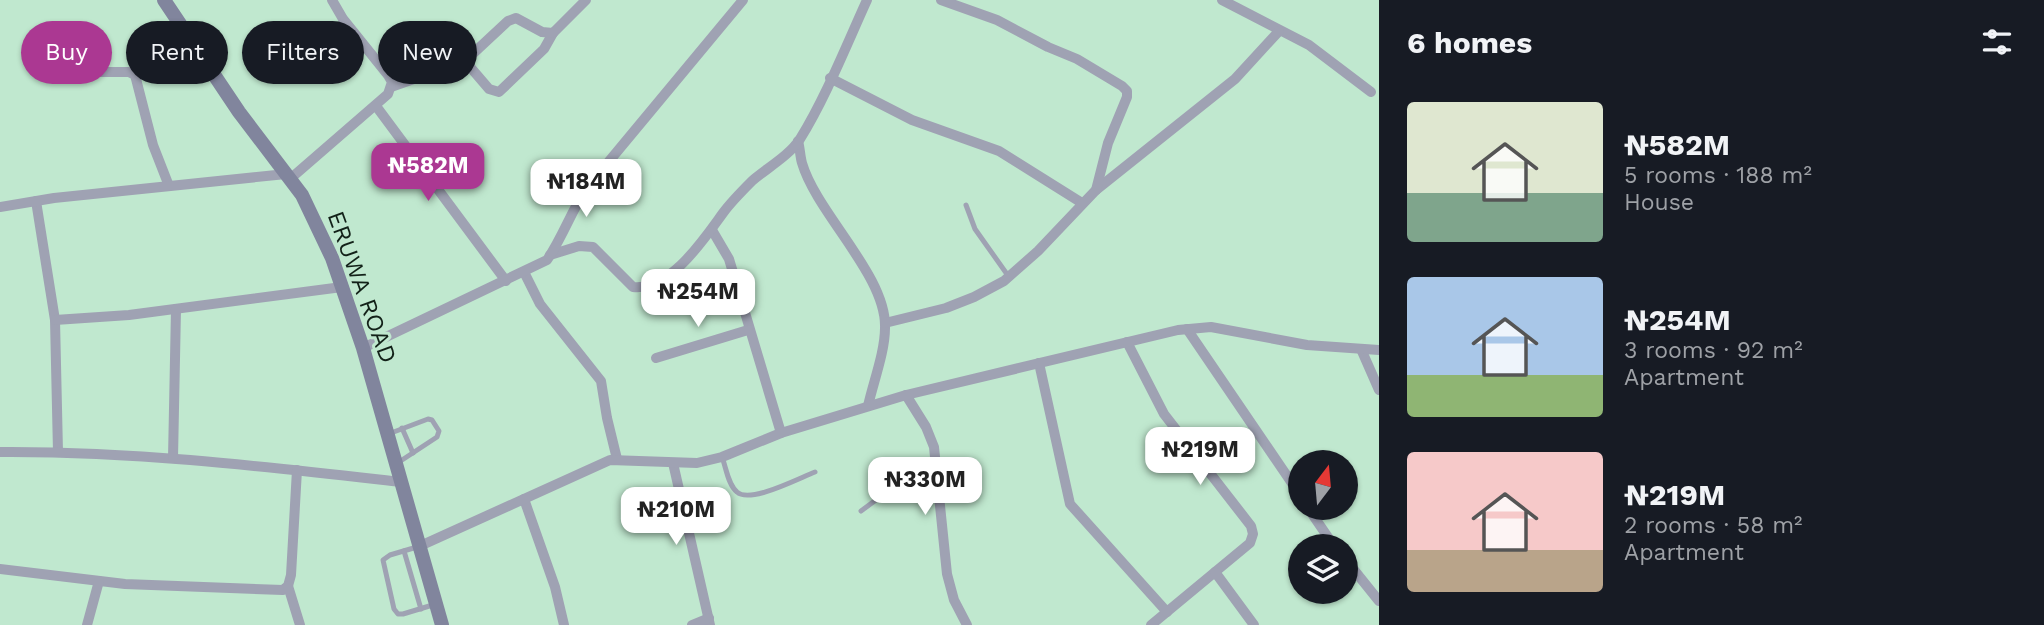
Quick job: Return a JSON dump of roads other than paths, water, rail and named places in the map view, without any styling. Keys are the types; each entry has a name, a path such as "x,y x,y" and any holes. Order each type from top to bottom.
{"main road":[{"name":"ERUWA ROAD","path":"164,0 239,112 288,176 314,218 332,258 363,348 442,625"}],"street":[{"path":"332,0 388,75 392,82 391,87"},
{"path":"477,74 489,89 499,92 544,49 554,33 586,0"},
{"path":"363,348 547,260 586,189 743,0"},
{"path":"550,255 579,246 593,247 632,286 641,288 686,262 751,182 799,141 867,0"},
{"path":"941,0 997,20 1077,59 1122,86 1127,92 1128,97 1108,143 1096,190"},
{"path":"1222,0 1309,45 1371,92"},
{"path":"477,50 508,20 516,18 542,32 554,33"},
{"path":"885,323 974,298 1009,277 1038,251 1096,190 1235,79 1279,31"},
{"path":"112,72 129,72 135,75 153,145 169,186"},
{"path":"830,78 912,120 999,150 1082,203"},
{"path":"0,207 169,186 288,176 376,106 391,87 400,84"},
{"path":"376,106 506,281"},
{"path":"799,141 802,163 814,188 876,289 885,323 868,406"},
{"path":"36,201 55,320 58,452"},
{"path":"712,230 729,259 748,330 781,433"},
{"path":"524,272 540,304 604,388 607,418 617,459"},
{"path":"55,320 176,309 342,287"},
{"path":"173,458 176,309"},
{"path":"420,546 617,459 697,463 722,457 781,433 906,395 1127,342 1212,327 1307,345 1379,350"},
{"path":"656,358 748,330"},
{"path":"1187,330 1288,477"},
{"path":"1127,342 1164,414 1251,526 1253,534 1250,543 1151,625"},
{"path":"1361,349 1379,390"},
{"path":"1039,363 1070,504 1167,612"},
{"path":"906,395 926,427 935,456 947,574 954,600 967,625"},
{"path":"0,452 173,458 401,482"},
{"path":"673,463 709,622 692,625"},
{"path":"297,470 291,575 288,586 300,625"},
{"path":"524,499 555,587 564,625"},
{"path":"0,569 125,584 266,590 283,590 288,586"},
{"path":"1215,572 1254,625"},
{"path":"1358,576 1379,601"},
{"path":"87,625 99,581"}],"lane":[{"path":"966,205 975,229 1009,277"},
{"path":"388,435 428,419 432,420 439,431 437,437 396,464"},
{"path":"402,428 412,453"},
{"path":"861,511 935,456"},
{"path":"722,457 735,491 742,495 757,495 814,472"},
{"path":"420,546 386,556 383,563 394,609 398,614 403,614 436,604"},
{"path":"404,551 421,608"}]}
